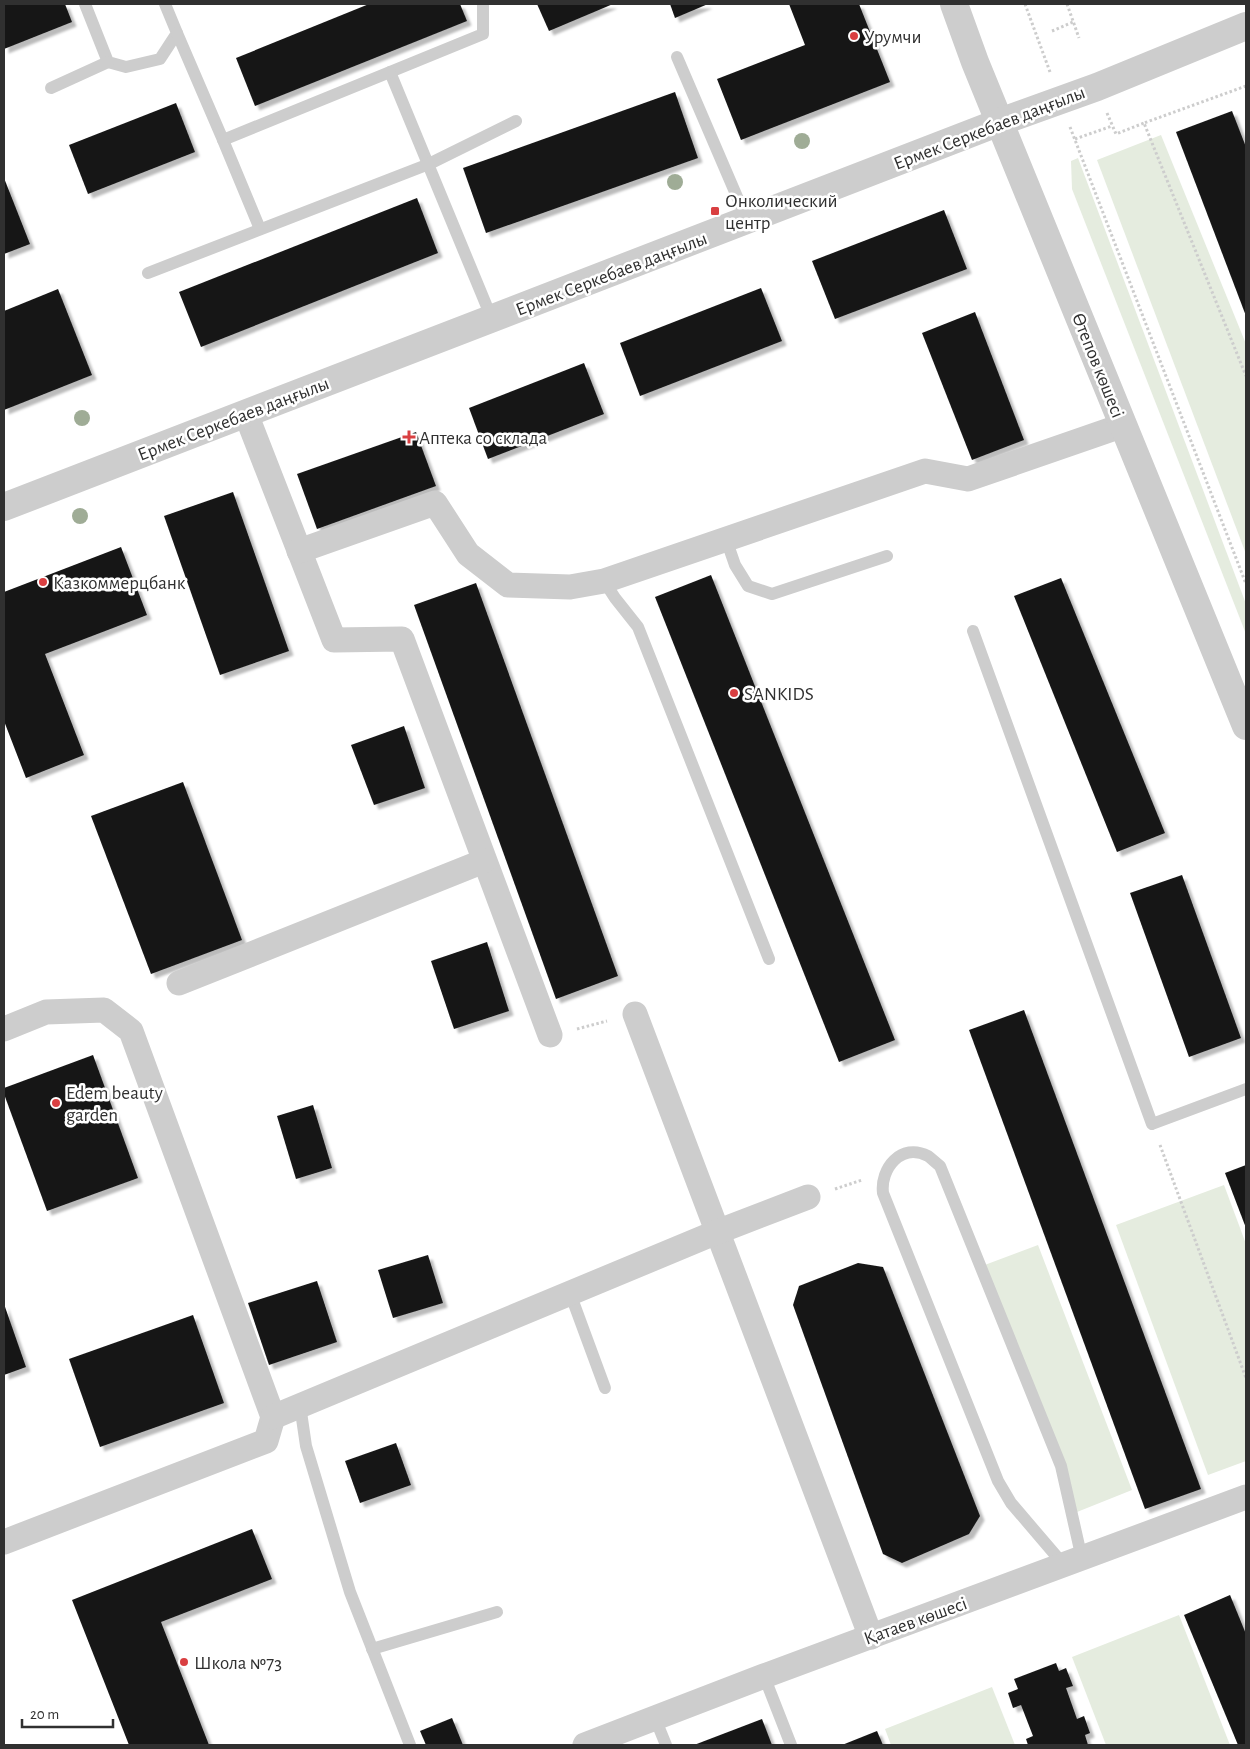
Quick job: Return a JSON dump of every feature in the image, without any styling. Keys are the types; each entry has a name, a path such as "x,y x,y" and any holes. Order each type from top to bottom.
{"street":[{"name":"Өтепов көшесі","path":"954,4 1000,122 1246,726"},
{"name":"Ермек Серкебаев даңғылы","path":"4,507 1000,122 1097,87 1246,26"},
{"path":"246,414 334,640 402,639 550,1035"},
{"path":"299,551 435,504 468,554 508,585 570,587 604,581 925,472 968,478 1124,425"},
{"path":"179,983 484,861"},
{"path":"4,1029 46,1012 104,1010 131,1031 273,1416 266,1441 4,1542"},
{"path":"636,1014 870,1636"},
{"path":"273,1416 717,1232 808,1197"},
{"name":"Қатаев көшесі","path":"585,1745 870,1636 1246,1497"}],"lane":[{"path":"85,4 108,62"},
{"path":"165,4 260,229"},
{"path":"223,140 483,34 483,4"},
{"path":"52,88 108,62 126,67 160,59 177,33"},
{"path":"676,57 747,220"},
{"path":"390,72 492,319"},
{"path":"148,273 429,164 516,121"},
{"path":"726,539 735,565 748,586 772,594 887,556"},
{"path":"604,581 638,627 769,960"},
{"path":"973,631 1152,1124 1246,1088"},
{"path":"904,1154 923,1155 940,1166 1061,1466 1073,1562 1011,1503 998,1481 883,1193 884,1174 888,1166 904,1154"},
{"path":"570,1293 605,1388"},
{"path":"300,1405 306,1446 350,1592 410,1745"},
{"path":"372,1649 498,1612"},
{"path":"764,1676 791,1745"},
{"path":"655,1718 666,1745"}],"path":[{"path":"1025,4 1044,56"},
{"path":"1067,4 1079,38"},
{"path":"1052,31 1073,22"},
{"path":"1107,112 1116,134 1246,86"},
{"path":"1144,123 1246,376"},
{"path":"1112,126 1075,139 1246,584"},
{"path":"550,1035 636,1014"},
{"path":"1152,1124 1246,1378"},
{"path":"808,1197 884,1174"}],"shaded area":[{"path":"1161,135 1246,344 1246,554 1097,160"},
{"path":"1078,158 1246,604 1246,634 1072,189 1071,161"},
{"path":"1224,1185 1246,1244 1246,1461 1208,1475 1116,1225"},
{"path":"1038,1245 1132,1490 1077,1512 982,1266"},
{"path":"1179,1615 1230,1745 1106,1745 1072,1657"},
{"path":"992,1687 1015,1745 891,1745 885,1729"}],"building":[{"path":"4,4 65,4 72,22 4,49"},
{"path":"369,4 460,4 467,21 255,106 236,58"},
{"path":"537,4 613,4 549,31"},
{"path":"670,4 708,4 675,18"},
{"path":"789,4 859,4 890,82 741,140 717,79 805,45"},
{"path":"675,92 698,158 486,233 463,168"},
{"path":"176,103 195,152 88,194 69,145"},
{"path":"1232,111 1246,147 1246,316 1176,132"},
{"path":"4,178 30,244 4,254"},
{"path":"417,198 438,253 201,347 179,292"},
{"path":"944,210 967,269 835,319 812,261"},
{"path":"761,288 782,341 640,396 620,343"},
{"path":"58,289 92,375 4,410 4,311"},
{"path":"975,312 1024,440 972,460 922,333"},
{"path":"584,363 604,414 488,459 469,408"},
{"path":"416,432 436,486 317,529 297,474"},
{"path":"233,492 289,651 220,675 164,516"},
{"path":"121,547 147,615 45,654 84,755 26,778 4,721 4,592"},
{"path":"711,575 895,1040 839,1062 655,597"},
{"path":"1061,578 1165,833 1117,852 1014,596"},
{"path":"476,583 618,976 556,999 414,605"},
{"path":"404,726 425,788 374,805 351,745"},
{"path":"183,782 242,940 151,974 91,816"},
{"path":"1182,875 1241,1038 1189,1057 1130,893"},
{"path":"487,942 509,1011 454,1029 431,961"},
{"path":"1024,1010 1201,1489 1145,1509 969,1030"},
{"path":"93,1055 138,1178 47,1211 4,1094 4,1088"},
{"path":"313,1105 332,1168 296,1179 277,1116"},
{"path":"1246,1165 1246,1228 1225,1173"},
{"path":"428,1255 443,1303 393,1318 378,1270"},
{"path":"858,1263 883,1267 980,1516 969,1534 902,1563 883,1554 793,1305 799,1286"},
{"path":"317,1281 337,1342 269,1365 248,1303"},
{"path":"4,1304 26,1367 4,1375"},
{"path":"193,1315 224,1403 100,1447 69,1359"},
{"path":"396,1443 411,1485 360,1503 345,1461"},
{"path":"252,1529 272,1579 161,1622 209,1745 129,1745 72,1600"},
{"path":"1230,1595 1246,1634 1246,1745 1238,1745 1184,1615"},
{"path":"1056,1663 1059,1671 1066,1668 1073,1686 1066,1688 1077,1719 1084,1716 1090,1733 1085,1735 1088,1745 1028,1745 1026,1739 1033,1736 1021,1705 1013,1708 1008,1693 1018,1689 1014,1679"},
{"path":"452,1718 463,1745 426,1745 420,1731"},
{"path":"762,1719 772,1745 694,1745"},
{"path":"877,1731 883,1745 842,1745"}],"place":[{"name":"Урумчи","path":"854,36"},
{"name":"Онколический центр","path":"715,211"},
{"name":"Аптека со склада","path":"409,437"},
{"name":"Казкоммерцбанк","path":"43,582"},
{"name":"SANKIDS","path":"734,693"},
{"name":"Edem beauty garden","path":"56,1103"},
{"name":"Школа №73","path":"184,1662"}]}
